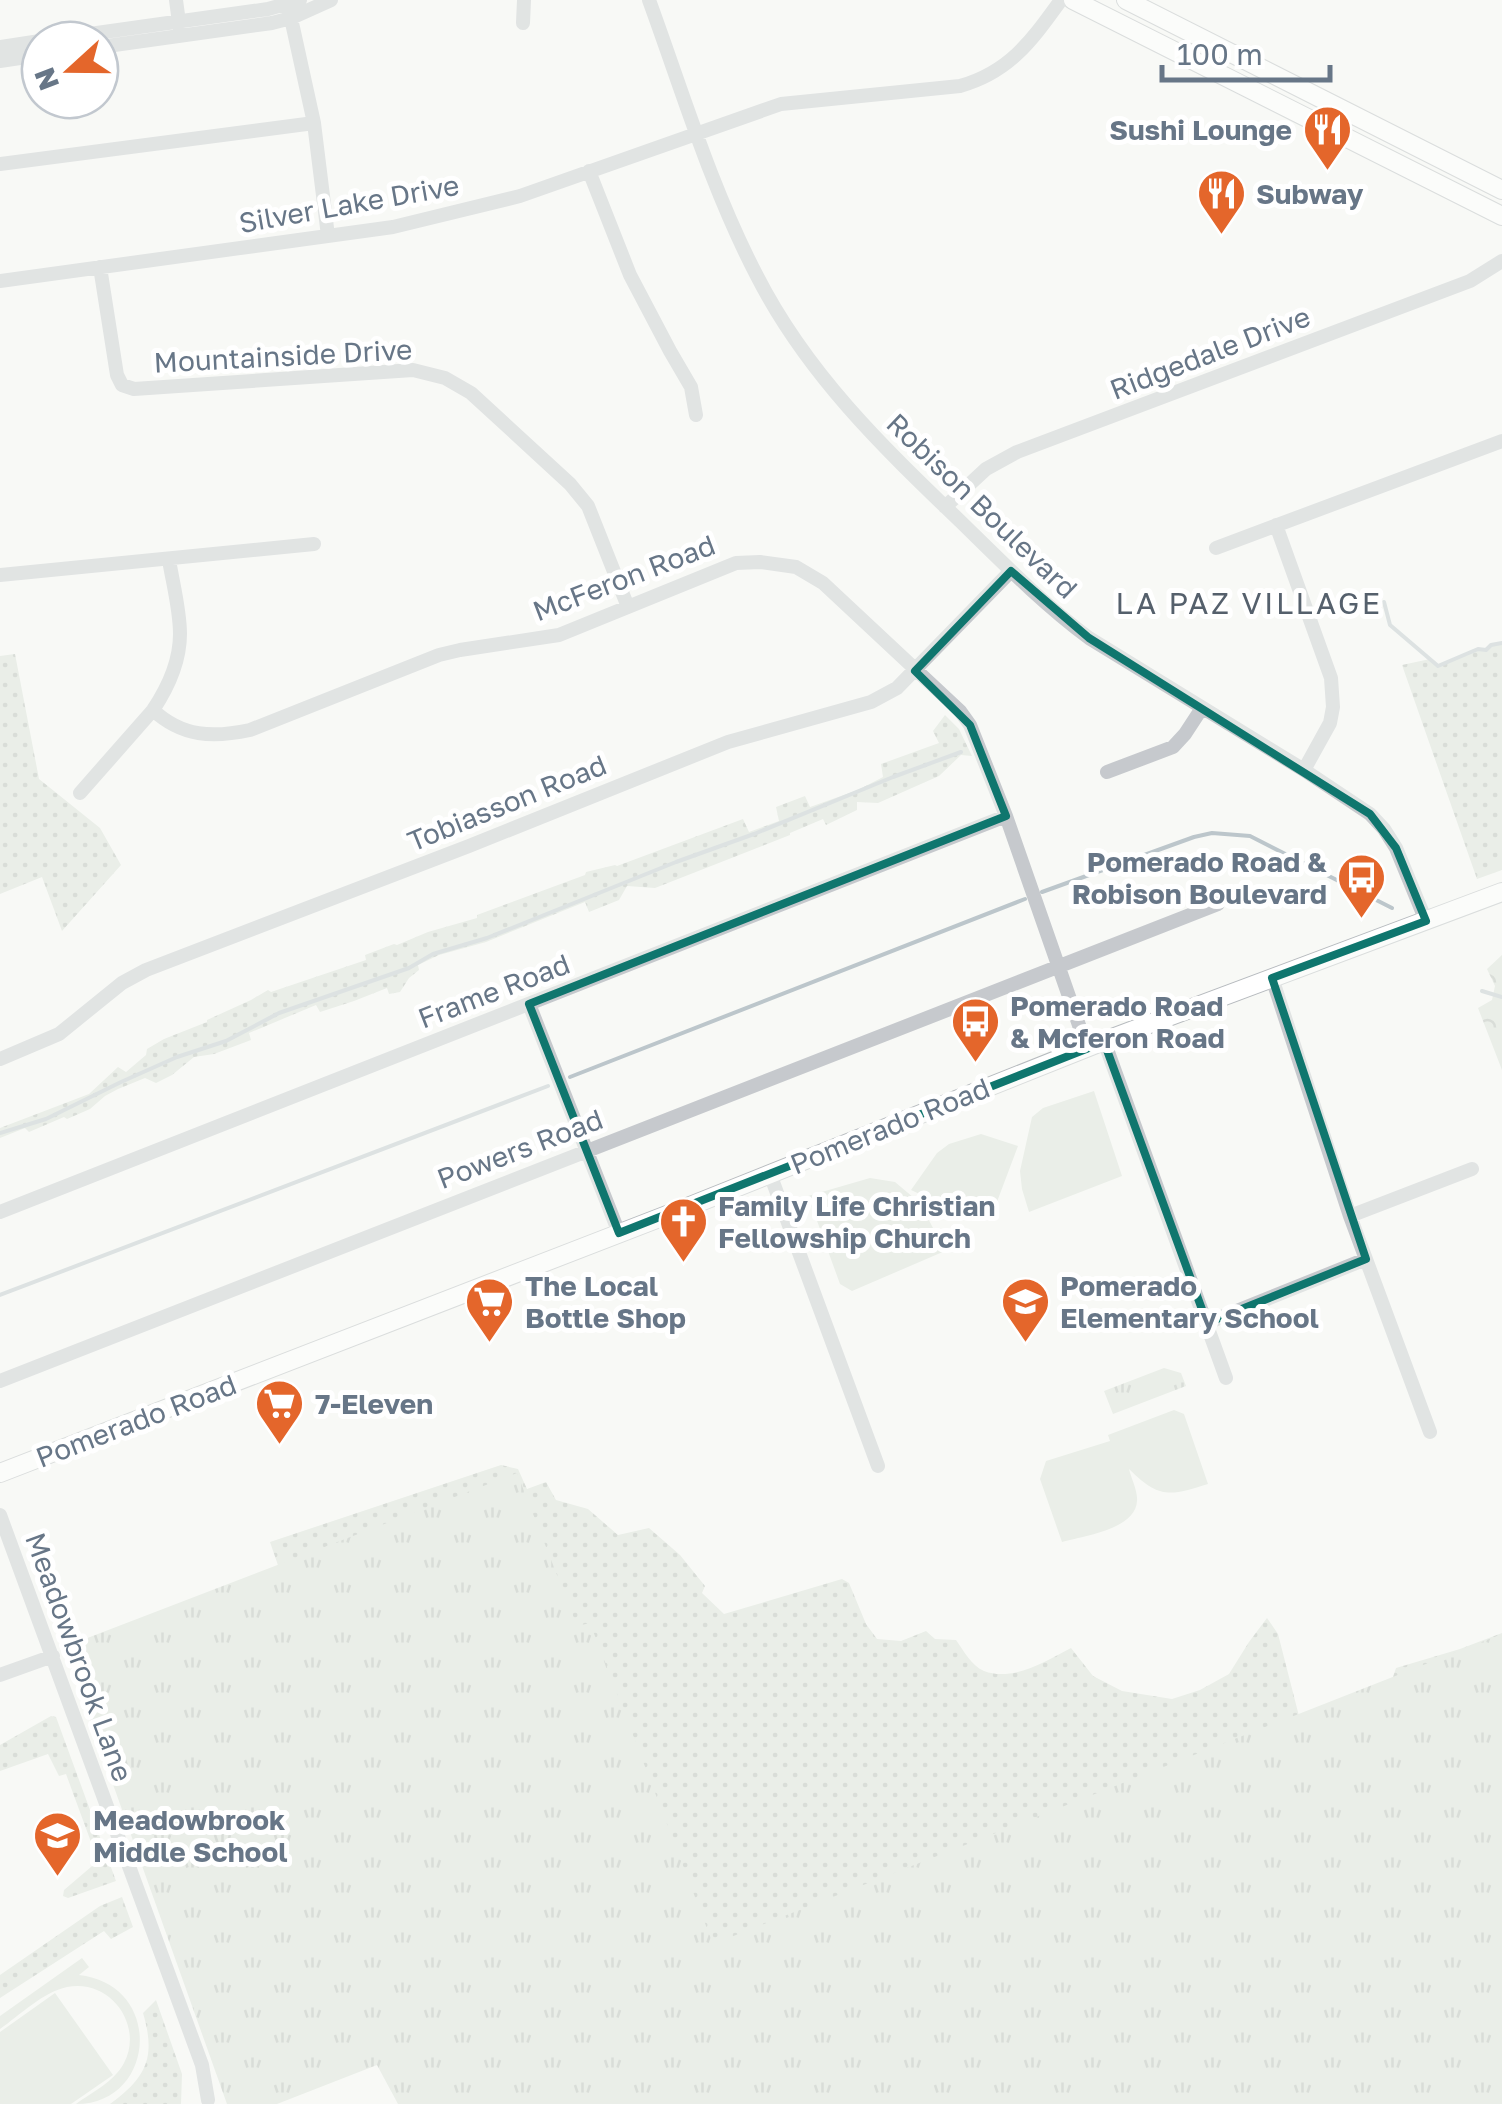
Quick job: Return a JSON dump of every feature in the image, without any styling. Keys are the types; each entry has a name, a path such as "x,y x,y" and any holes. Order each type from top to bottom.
{"main road":[{"path":"1073,0 1502,216"},
{"path":"1126,0 1502,190"},
{"name":"Pomerado Road","path":"0,1473 1096,1045 1502,892"}],"street":[{"path":"176,0 180,29"},
{"path":"120,34 272,23 291,6 331,0"},
{"path":"523,23 524,0"},
{"name":"Robison Boulevard","path":"650,0 722,203 758,280 794,337 856,419 1060,617 1370,814 1396,848 1426,921"},
{"name":"Silver Lake Drive","path":"0,281 393,227 520,196 788,102 936,90 973,82 994,73 1016,56 1062,0"},
{"path":"291,6 314,123 328,236"},
{"path":"120,42 180,29"},
{"path":"0,164 314,123"},
{"path":"588,171 630,275 691,387 696,415"},
{"name":"Ridgedale Drive","path":"945,508 986,470 1017,452 1470,281 1502,261"},
{"name":"Mountainside Drive","path":"100,267 117,375 122,385 134,389 413,370 445,378 472,393 570,484 588,506 628,608"},
{"path":"1216,548 1502,440"},
{"path":"1276,525 1331,678 1330,723 1304,770"},
{"path":"0,576 314,544"},
{"path":"80,793 153,710 174,669 180,635 169,560"},
{"name":"McFeron Road","path":"153,710 168,724 196,735 239,733 439,655 547,638 736,563 796,567 823,583 960,711 970,725 1058,965 1096,1045 1226,1378"},
{"name":"Tobiasson Road","path":"0,1059 60,1034 122,984 146,970 728,742 871,702 897,688 916,671 1011,571"},
{"path":"1108,772 1173,747 1202,708"},
{"name":"Frame Road","path":"0,1212 1006,816"},
{"name":"Powers Road","path":"0,1380 1218,904"},
{"path":"1272,978 1350,1216 1430,1432"},
{"path":"529,1004 619,1233"},
{"path":"1350,1216 1472,1169"},
{"path":"770,1174 878,1466"},
{"path":"1207,1323 1366,1259"},
{"name":"Meadowbrook Lane","path":"0,1515 202,2065 208,2100"},
{"path":"0,1676 52,1656"}],"highlighted area":[{"path":"1011,571 1089,638 1370,814 1396,848 1426,921 1272,978 1366,1259 1207,1323 1104,1042 619,1233 529,1004 1006,816 970,725 915,671"}],"green space":[{"path":"1502,643 1502,870 1477,879 1402,665 1430,659 1438,666"},
{"path":"15,654 39,779 100,828 121,865 62,931 42,877 0,894 0,656"},
{"path":"945,715 959,729 972,756 961,755 939,776 878,803 857,802 857,810 826,825 823,819 655,888 627,886 619,900 589,912 585,902 486,942 439,955 418,965 419,970 400,992 389,994 387,988 320,1012 316,1005 249,1033 251,1040 194,1057 156,1083 145,1078 67,1119 0,1138 0,1128 89,1094 118,1067 126,1072 146,1055 147,1049 164,1039 268,990 366,960 365,955 477,918 586,872 617,866 743,819 749,832 779,821 776,807 805,796 810,807 858,790 883,777 881,764 939,743 933,731"},
{"path":"1502,955 1502,1070 1478,1008 1492,1000 1495,986 1487,969"},
{"path":"1094,1091 1122,1176 1029,1212 1020,1171 1032,1117 1043,1108"},
{"path":"981,1134 1018,1146 992,1215 977,1221 911,1190 937,1153 949,1144"},
{"path":"870,1178 895,1182 920,1203 945,1251 852,1291 840,1284 808,1196"},
{"path":"1164,1368 1181,1373 1186,1386 1113,1414 1104,1391"},
{"path":"1174,1410 1184,1414 1208,1484 1166,1492 1149,1486 1129,1469 1137,1501 1128,1518 1107,1530 1062,1542 1040,1479 1046,1461 1110,1441 1108,1435"},
{"path":"501,1465 518,1469 527,1489 546,1482 556,1500 588,1509 618,1535 649,1528 680,1555 705,1586 702,1593 724,1614 842,1579 849,1583 866,1624 877,1639 901,1641 926,1631 935,1639 956,1640 976,1665 995,1674 1018,1672 1071,1648 1093,1676 1122,1691 1172,1699 1200,1690 1229,1674 1267,1618 1278,1634 1300,1720 1387,1695 1396,1668 1502,1633 1502,2104 626,2104 328,1711 270,1542"},
{"path":"517,1473 577,1626 590,1623 713,1944 1502,1634 1502,2104 398,2104 377,2065 277,2104 227,2104 64,1647"},
{"path":"51,1716 56,1717 116,1881 68,1898 63,1896 64,1890 98,1861 66,1774 59,1776 48,1754 0,1771 0,1745"},
{"path":"122,1897 133,1927 111,1939 104,1931 0,1998 0,1975 100,1906"},
{"path":"82,1958 89,1967 79,1975 107,1983 126,1999 137,2020 140,2043 135,2066 122,2085 103,2099 76,2104 109,2081 124,2063 130,2034 119,2007 97,1990 67,1987 41,1999 0,2029 0,2016"},
{"path":"55,1993 113,2075 71,2104 0,2104 0,2032"},
{"path":"156,2000 182,2074 181,2104 110,2104 133,2085 145,2065 149,2042 143,2013"}],"waterway":[{"path":"1384,602 1390,625 1438,666 1502,643"},
{"path":"0,1133 46,1119 177,1057 226,1041 279,1013 409,968 433,954 487,938 961,752"},
{"path":"1042,892 1212,833 1250,836 1392,908"},
{"path":"570,1077 1025,899"},
{"path":"1482,991 1502,997"},
{"path":"0,1295 548,1086"}],"place":[{"name":"Sushi Lounge","path":"1327,172"},
{"name":"Subway","path":"1221,236"},
{"name":"Pomerado Road & Robison Boulevard","path":"1362,920"},
{"name":"Pomerado Road & Mcferon Road","path":"975,1064"},
{"name":"Family Life Christian Fellowship Church","path":"683,1264"},
{"name":"The Local Bottle Shop","path":"490,1344"},
{"name":"Pomerado Elementary School","path":"1025,1344"},
{"name":"7-Eleven","path":"280,1446"},
{"name":"Meadowbrook Middle School","path":"58,1878"}],"district":[{"name":"LA PAZ VILLAGE","path":"1249,604"}]}
